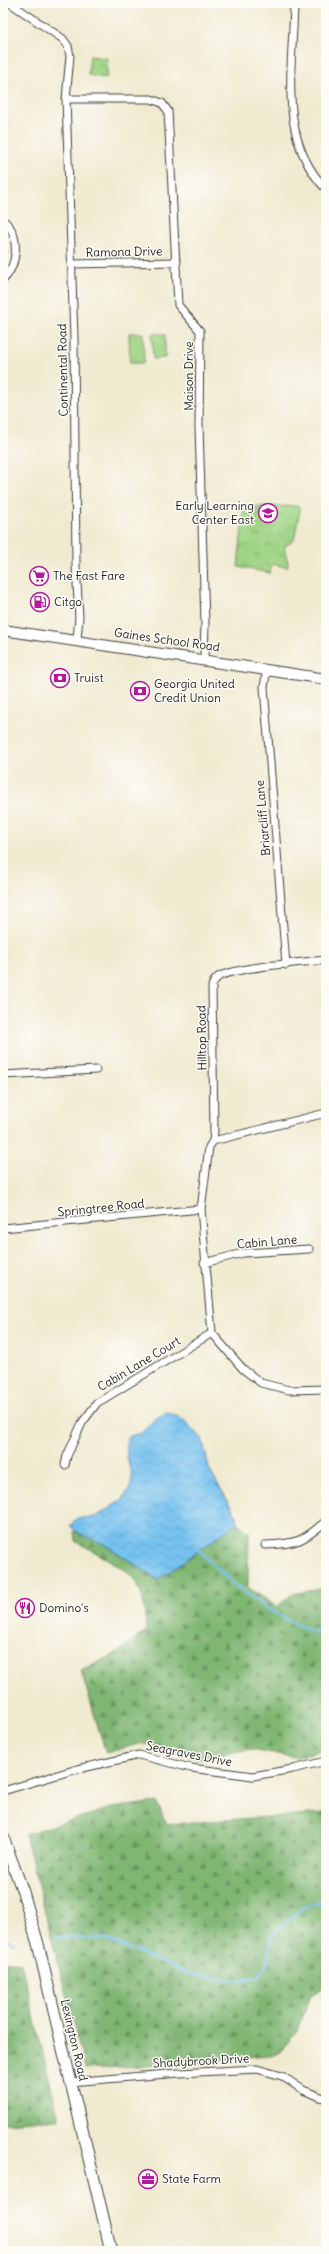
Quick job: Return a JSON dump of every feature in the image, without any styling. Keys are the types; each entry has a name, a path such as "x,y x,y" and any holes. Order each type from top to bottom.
{"highway":[{"name":"Lexington Road","path":"3,1837 23,1892 38,1944 111,2251"}],"main road":[{"name":"Gaines School Road","path":"3,630 204,659 326,679"}],"street":[{"name":"Continental Road","path":"10,3 63,39 68,46 70,56 66,99 71,264 76,566 79,617 76,640"},
{"path":"294,3 292,120 294,134 304,160 318,181 326,189"},
{"name":"Maison Drive","path":"66,99 151,99 162,103 168,111 177,262 178,305 200,331 199,426 205,623 204,659"},
{"path":"3,220 15,235 15,258 8,275 3,280"},
{"name":"Ramona Drive","path":"71,264 177,262"},
{"name":"Briarcliff Lane","path":"267,669 264,687 286,965"},
{"name":"Hilltop Road","path":"201,1209 209,1147 213,1141 212,986 214,981 222,975 326,960"},
{"path":"3,1075 96,1070"},
{"path":"213,1141 326,1113"},
{"path":"201,1209 204,1263 212,1333 243,1369 262,1383 289,1390 326,1389"},
{"name":"Springtree Road","path":"3,1228 201,1209"},
{"name":"Cabin Lane","path":"204,1263 243,1253 309,1249"},
{"name":"Cabin Lane Court","path":"65,1465 67,1456 82,1423 104,1396 212,1333"},
{"path":"265,1545 293,1544 310,1535 326,1521"},
{"name":"Seagraves Drive","path":"3,1791 74,1770 139,1755 191,1768 252,1776 292,1769 326,1760"},
{"name":"Shadybrook Drive","path":"70,2082 179,2073 257,2069 282,2076 303,2090 326,2099"}],"green space":[{"path":"90,56 108,59 106,78 88,75"},
{"path":"129,333 143,333 144,363 130,363"},
{"path":"152,334 165,334 165,358 153,359"},
{"path":"298,506 300,510 294,540 284,547 288,563 287,567 272,564 270,573 238,567 244,507"},
{"path":"237,1523 249,1532 248,1587 277,1607 292,1594 326,1588 326,1749 295,1757 251,1749 200,1758 142,1743 106,1753 81,1671 117,1653 146,1631 144,1606 139,1588 132,1577 108,1560 75,1541 74,1531 106,1545 158,1580"},
{"path":"157,1802 166,1824 326,1813 326,1986 311,1995 298,2030 278,2054 181,2064 85,2069 25,1834 112,1808"},
{"path":"3,1961 21,1963 59,2119 3,2123"}],"water":[{"path":"167,1412 182,1418 202,1438 210,1471 237,1516 237,1523 158,1580 106,1545 82,1535 70,1526 77,1518 96,1517 123,1499 131,1485 132,1476 127,1458 126,1442 130,1436 141,1433 155,1419"}],"waterway":[{"path":"199,1550 229,1580 262,1605 291,1622 326,1637"},
{"path":"56,1937 106,1939 189,1974 239,1981 257,1977 263,1971 267,1963 272,1934 302,1908 326,1900"},
{"path":"3,1938 14,1943"}],"place":[{"name":"Early Learning Center East","path":"268,513"},
{"name":"The Fast Fare","path":"39,576"},
{"name":"Citgo","path":"40,602"},
{"name":"Truist","path":"60,678"},
{"name":"Georgia United Credit Union","path":"140,691"},
{"name":"Domino's","path":"25,1608"},
{"name":"State Farm","path":"148,2179"}]}
